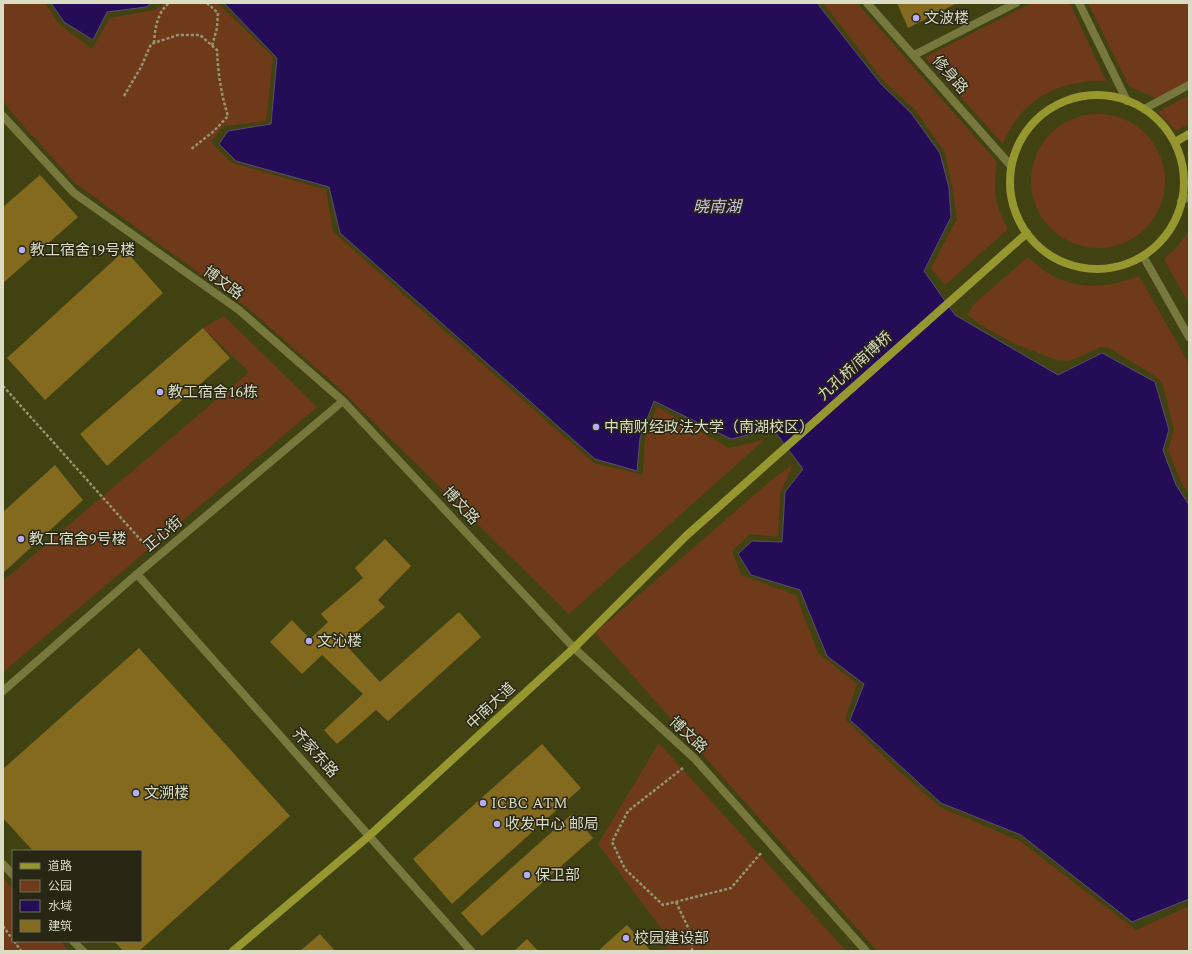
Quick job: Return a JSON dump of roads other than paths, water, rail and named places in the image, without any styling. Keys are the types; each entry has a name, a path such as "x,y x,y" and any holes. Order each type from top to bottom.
{"main road":[{"path":"1097,95 1110,96 1127,100 1144,109 1165,128 1175,142 1183,167 1185,199 1177,218 1163,239 1143,256 1118,267 1091,269 1064,263 1052,257 1041,249 1026,233 1014,209 1009,188 1011,166 1020,141 1036,118 1059,103 1077,97 1097,95"},
{"path":"1175,142 1189,134"},
{"name":"九孔桥/南博桥","path":"758,472 1026,233"},
{"name":"中南大道","path":"233,951 369,836 574,648 686,536 758,472"}],"street":[{"name":"修身路","path":"866,3 914,55 1011,166"},
{"path":"914,55 1016,3"},
{"path":"1079,3 1127,100"},
{"path":"1144,109 1189,85"},
{"name":"博文路","path":"3,116 74,193 238,310 343,401 574,648 695,759 866,951"},
{"path":"1143,256 1189,337"},
{"name":"正心街","path":"3,692 137,574 343,401"},
{"name":"齐家东路","path":"137,574 471,951"},
{"path":"3,864 12,874"},
{"path":"75,942 83,951"}],"water":[{"path":"51,3 152,3 146,7 107,12 93,40 64,22"},
{"name":"晓南湖","path":"224,3 817,3 881,84 911,113 940,153 949,188 951,217 924,271 955,315 1058,375 1102,353 1155,382 1169,430 1163,450 1176,485 1189,505 1189,899 1132,922 1021,835 941,803 850,720 864,684 827,656 800,590 751,575 738,554 752,541 782,542 785,492 803,469 773,429 731,439 654,401 640,438 637,471 595,459 340,233 329,187 236,161 219,144 228,131 271,124 277,58"}],"place":[{"name":"文波楼","path":"916,18"},
{"name":"教工宿舍19号楼","path":"22,250"},
{"name":"教工宿舍16栋","path":"160,392"},
{"name":"中南财经政法大学（南湖校区）","path":"596,427"},
{"name":"教工宿舍9号楼","path":"21,539"},
{"name":"文沁楼","path":"309,641"},
{"name":"文溯楼","path":"136,793"},
{"name":"ICBC ATM","path":"483,803"},
{"name":"收发中心 邮局","path":"497,824"},
{"name":"保卫部","path":"527,875"},
{"name":"校园建设部","path":"626,938"}]}
